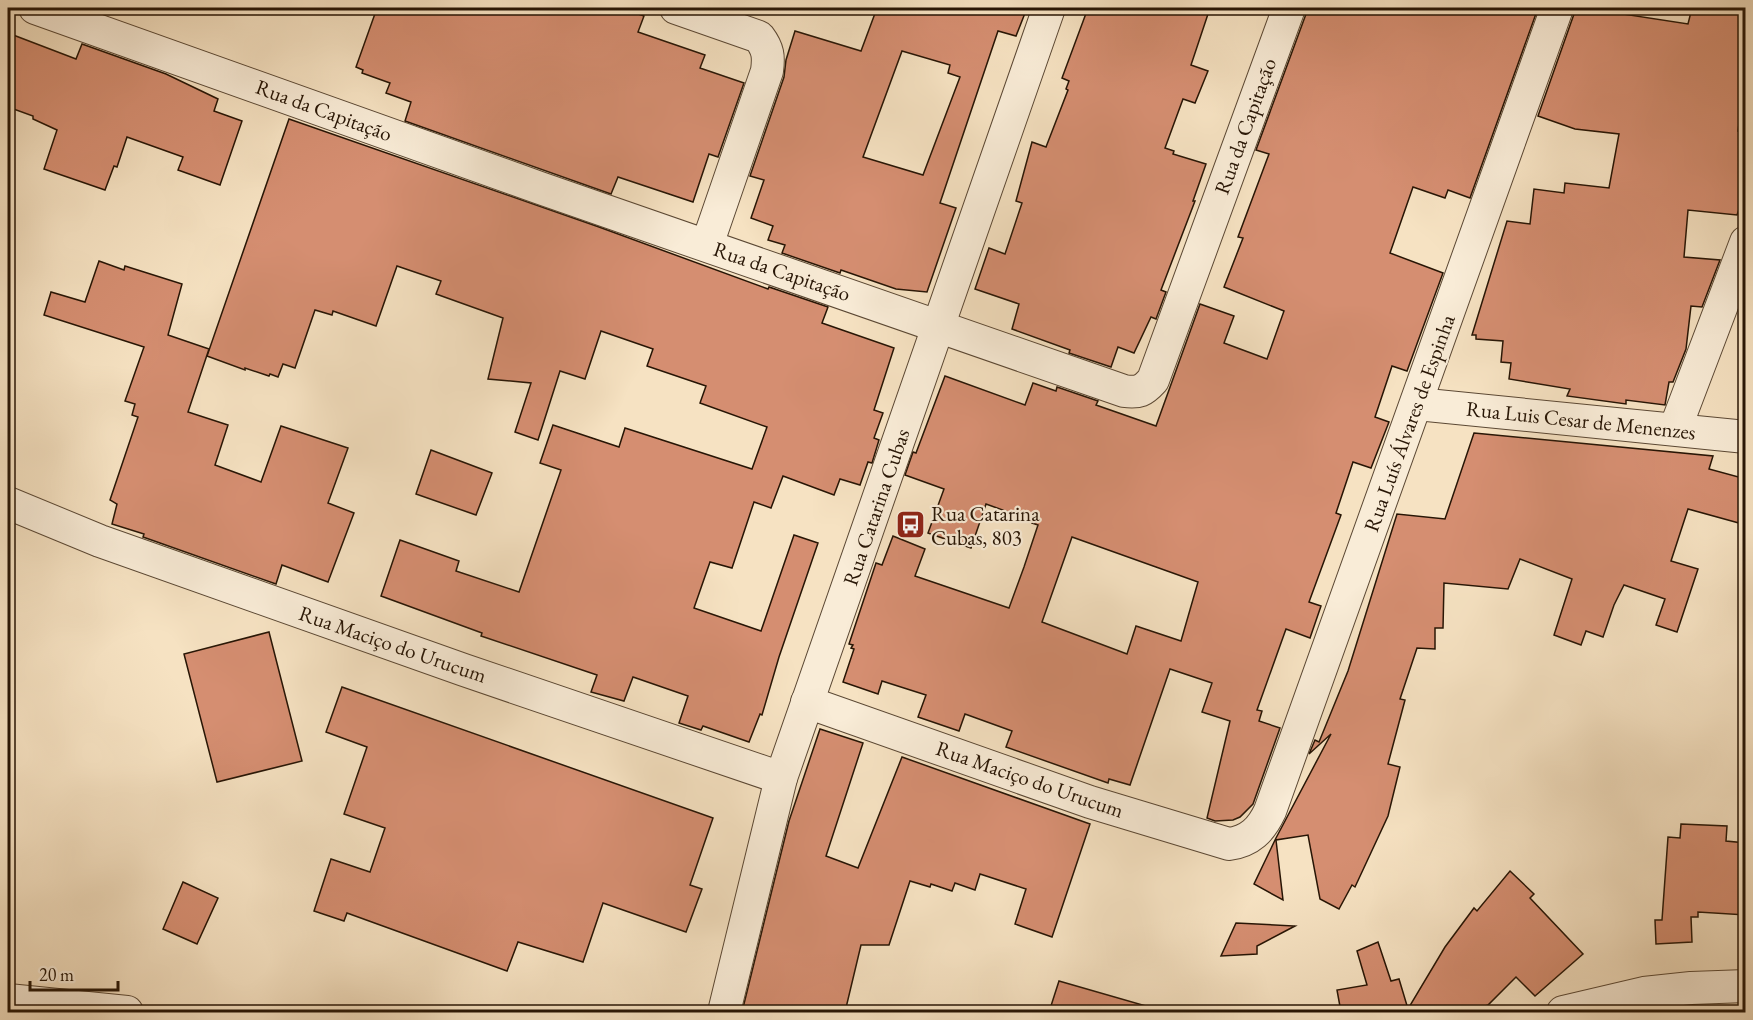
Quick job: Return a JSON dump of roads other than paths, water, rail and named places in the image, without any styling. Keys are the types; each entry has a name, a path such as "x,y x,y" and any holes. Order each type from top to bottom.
{"street":[{"name":"Rua da Capitação","path":"35,8 1124,391 1136,393 1143,391 1153,380 1289,8"},
{"path":"676,8 759,37 766,46 769,57 767,71 707,245"},
{"name":"Rua Catarina Cubas","path":"724,1012 781,778 1049,8"},
{"name":"Rua Luís Álvares de Espinha","path":"1253,835 1263,826 1270,811 1557,8"},
{"path":"1675,429 1746,242"},
{"name":"Rua Luis Cesar de Menenzes","path":"1417,404 1746,437"},
{"name":"Rua Maciço do Urucum","path":"8,503 100,541 464,670 781,778"},
{"name":"Rua Maciço do Urucum","path":"807,702 1090,802 1229,844 1242,842 1253,835"},
{"path":"1564,1012 1644,993 1746,986"},
{"path":"8,1000 127,1012"}],"place":[{"name":"Rua Catarina Cubas, 803","path":"910,525"}]}
